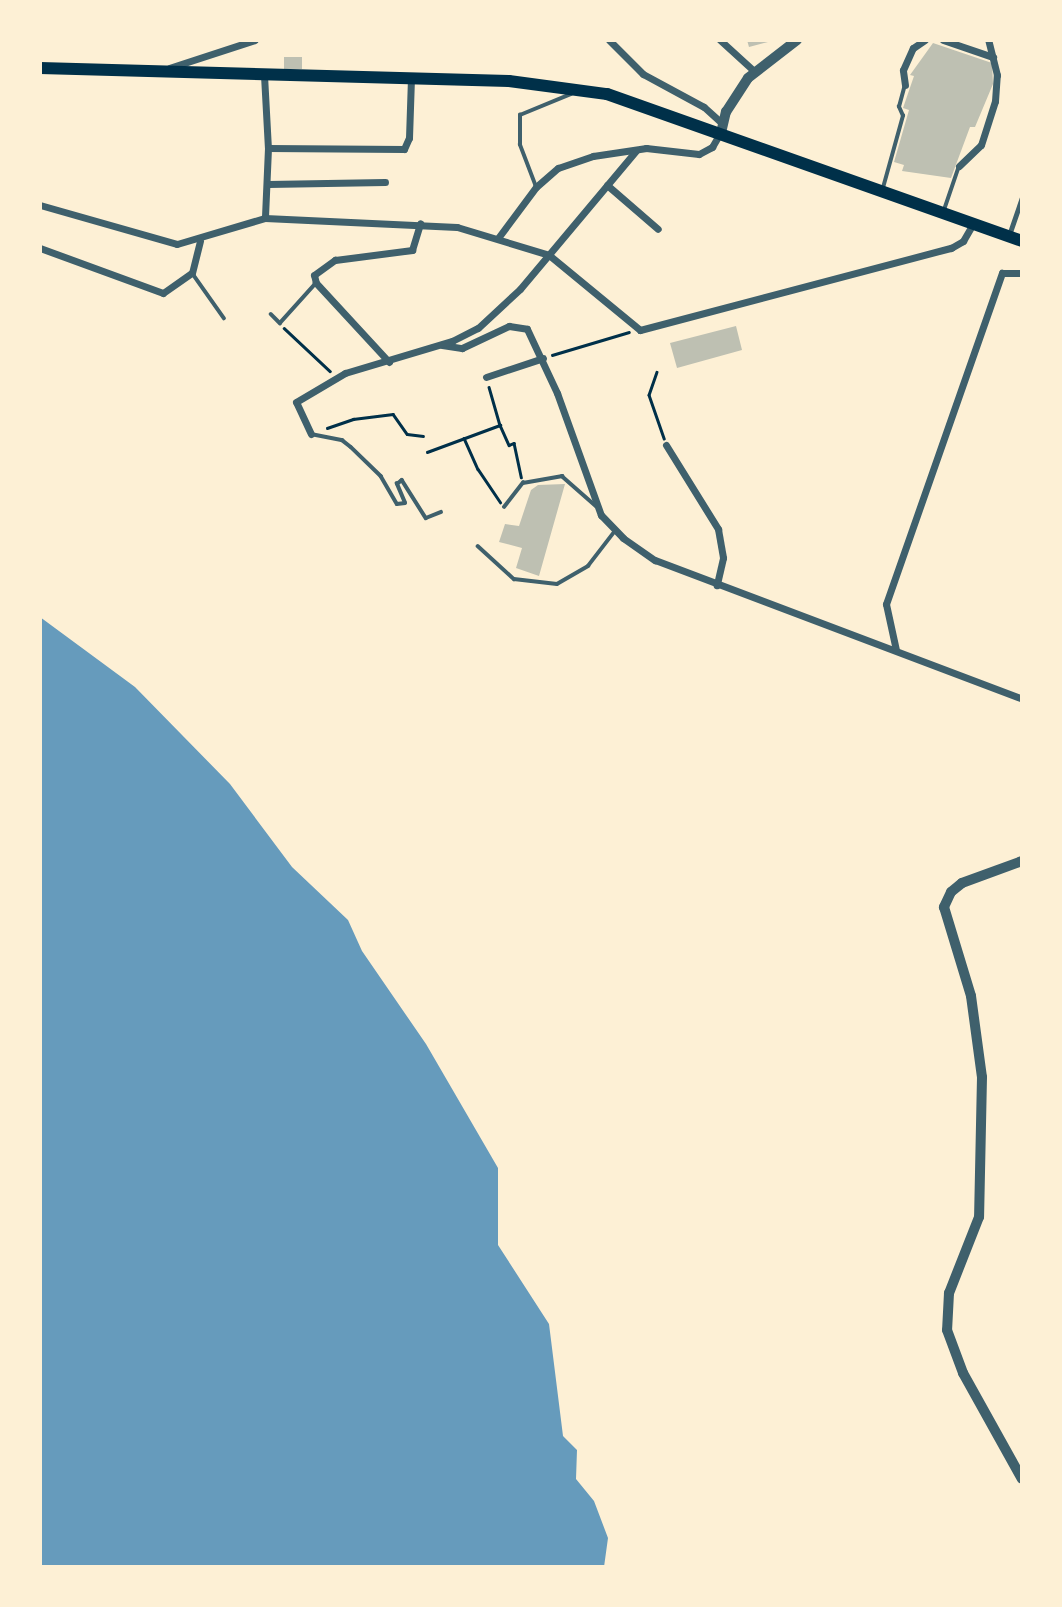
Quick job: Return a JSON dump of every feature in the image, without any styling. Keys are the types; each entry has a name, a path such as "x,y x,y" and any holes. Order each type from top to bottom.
{"main road":[{"path":"40,68 519,81 577,90 629,100 721,128 1022,241"}],"street":[{"path":"158,71 255,40"},
{"path":"610,40 649,78 704,107 721,128"},
{"path":"720,40 754,71"},
{"path":"498,238 536,187 572,163 636,151 706,152 754,71 796,40"},
{"path":"905,85 902,70 912,51 925,40"},
{"path":"943,40 993,57"},
{"path":"958,166 981,145 994,106 993,57 988,40"},
{"path":"264,75 268,148 265,218"},
{"path":"268,148 404,149 409,138 411,78"},
{"path":"311,434 296,402 339,376 442,345 478,328 549,255 636,151"},
{"path":"268,184 385,182"},
{"path":"607,185 658,229"},
{"path":"1009,236 1022,198"},
{"path":"40,205 170,244 200,241 265,218 420,223 498,238 549,255 636,330 951,248 964,241 974,222"},
{"path":"389,362 315,280 335,260 412,250 420,223"},
{"path":"40,247 159,293 171,291 192,270 200,241"},
{"path":"896,650 886,604 1002,273 1022,273"},
{"path":"442,345 454,348 514,325 531,333 606,523 664,565 1022,699"},
{"path":"486,377 542,358"},
{"path":"666,445 718,529 723,558 717,585"},
{"path":"1022,861 962,883 944,907 971,996 982,1077 979,1217 972,1244 948,1293 947,1330 964,1373 1022,1479"}],"lane":[{"path":"883,190 896,140 905,85"},
{"path":"536,187 520,145 520,115 577,90"},
{"path":"944,210 958,166"},
{"path":"192,270 224,318"},
{"path":"271,314 280,323 315,280"},
{"path":"311,434 342,440 351,447 381,476 397,504 405,503 397,484 404,481 426,518 441,512"},
{"path":"504,507 523,483 562,477 598,507"},
{"path":"478,547 514,579 557,584 588,566 615,531"}],"path":[{"path":"280,323 316,362 339,376"},
{"path":"542,358 636,330"},
{"path":"657,372 649,395 666,445"},
{"path":"486,377 500,425 509,445 514,443 523,483"},
{"path":"311,434 353,419 393,414 407,434 423,436"},
{"path":"428,452 500,425"},
{"path":"464,438 478,469 504,507"}],"water":[{"path":"40,617 135,687 230,784 292,867 348,920 362,951 426,1044 498,1168 498,1245 549,1324 563,1436 577,1450 576,1479 594,1501 608,1538 604,1567 40,1567"}],"building":[{"path":"747,40 771,40 772,41 749,47"},
{"path":"933,43 992,63 993,84 975,127 970,127 951,178 902,171 904,165 894,162 909,110 903,108 914,76 910,75"},
{"path":"284,57 302,57 302,69 284,69"},
{"path":"736,326 742,350 677,368 670,343"},
{"path":"565,484 539,576 516,568 522,548 499,542 505,524 519,526 531,490 538,485"}]}
